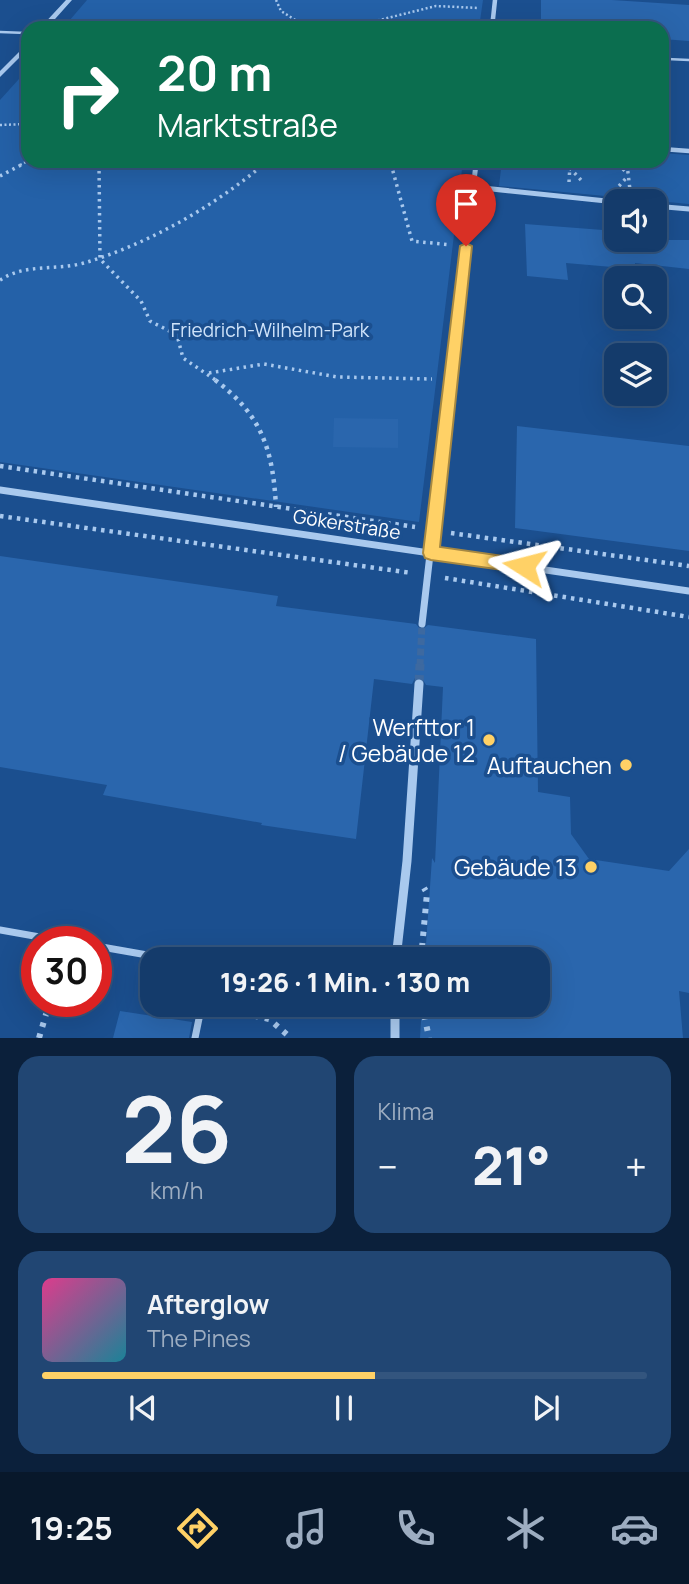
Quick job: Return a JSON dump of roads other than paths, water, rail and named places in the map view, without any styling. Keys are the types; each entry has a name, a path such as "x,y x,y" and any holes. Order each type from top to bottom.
{"street":[{"path":"50,21 69,0"},
{"path":"493,21 495,0"},
{"path":"1,73 21,52"},
{"path":"669,150 689,151"},
{"path":"422,624 475,168"},
{"path":"473,187 604,201"},
{"path":"667,207 689,209"},
{"name":"Gökerstraße","path":"0,490 689,591"},
{"path":"397,947 407,861 419,684"},
{"path":"395,1038 396,1017"}],"lane":[{"path":"0,32 21,33"},
{"path":"669,59 689,60"},
{"path":"0,930 21,934"},
{"path":"112,949 140,954"},
{"path":"195,1038 199,1017"}],"tunnel":[{"path":"420,666 422,624"},
{"path":"419,684 420,664"}],"place":[{"name":"Werfttor 1 / Gebäude 12","path":"489,740"},
{"name":"Auftauchen","path":"626,765"},
{"name":"Gebäude 13","path":"591,867"}],"park label":[{"name":"Friedrich-Wilhelm-Park","path":"270,330"}]}
